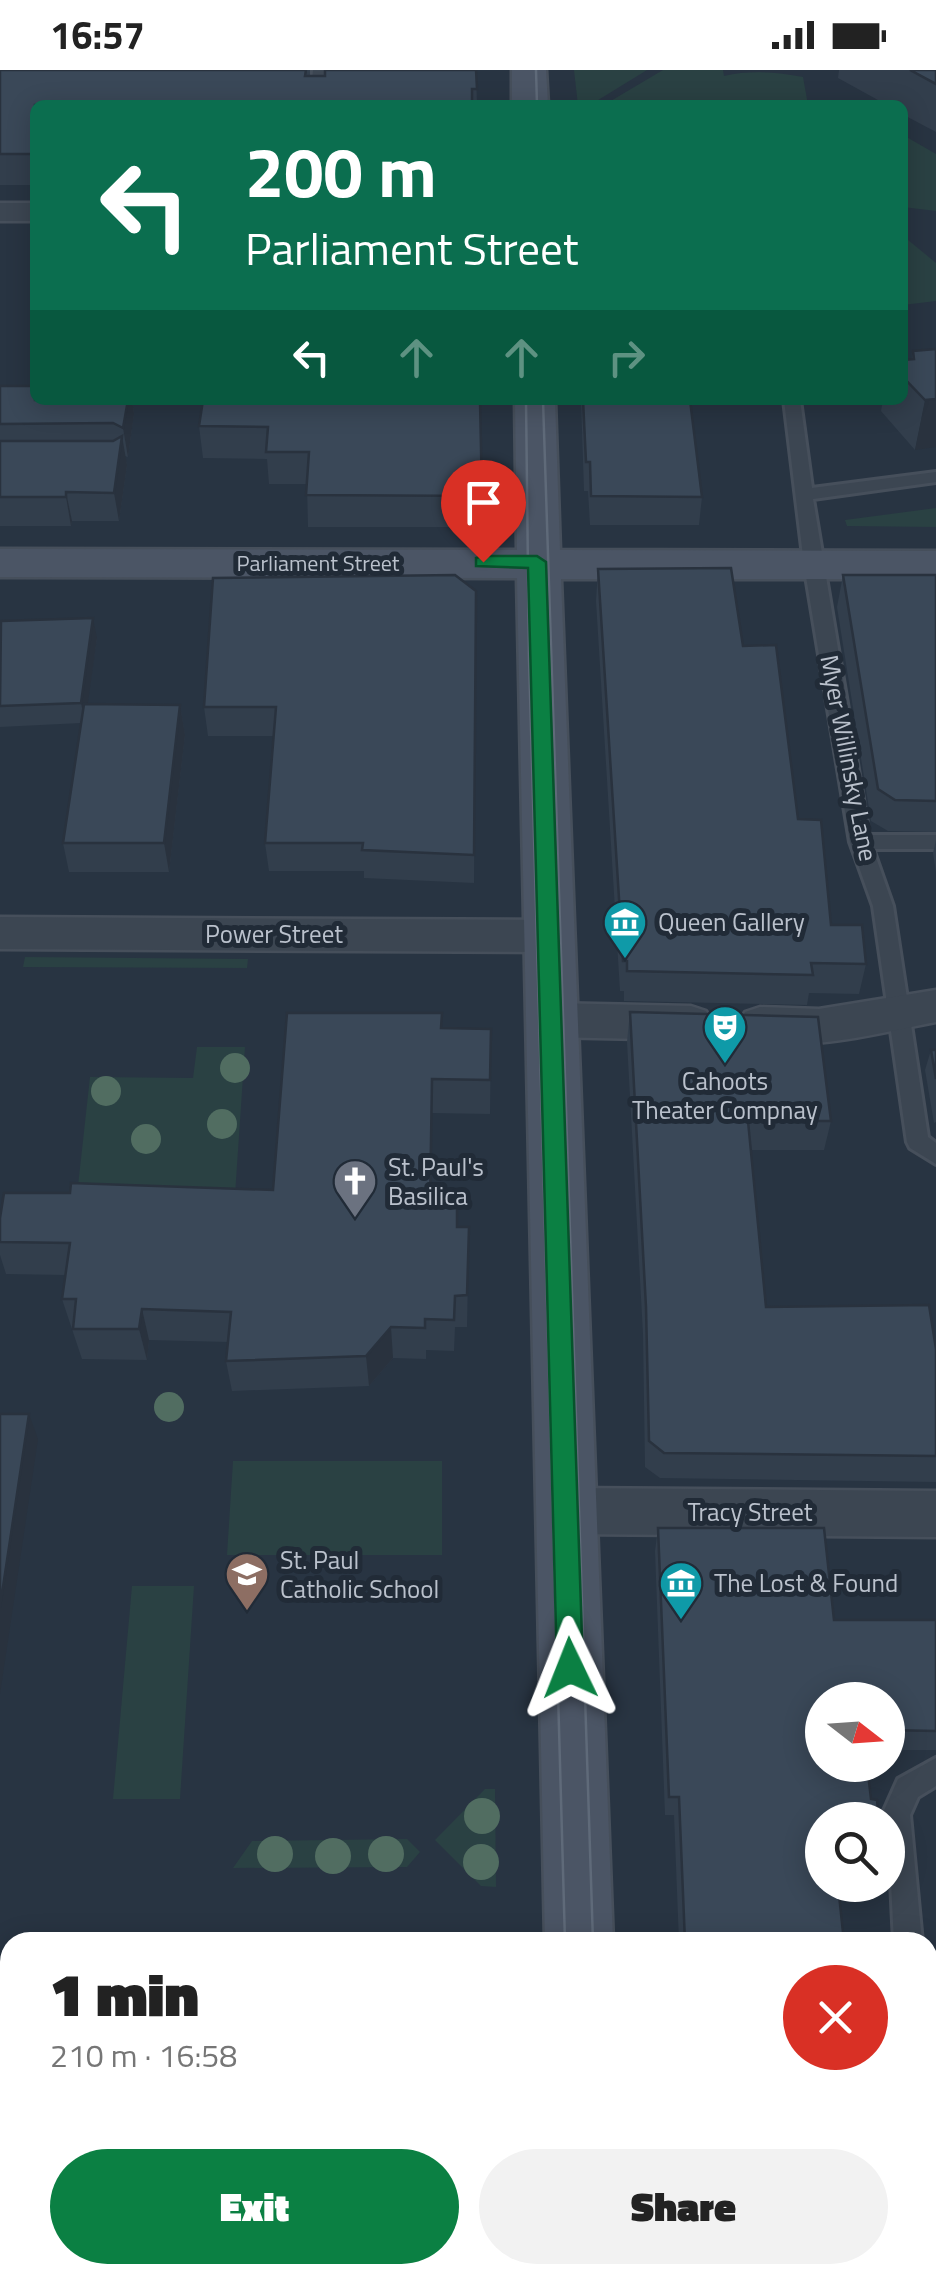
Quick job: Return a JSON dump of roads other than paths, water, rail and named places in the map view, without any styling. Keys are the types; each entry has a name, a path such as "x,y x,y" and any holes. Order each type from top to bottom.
{"main road":[{"path":"529,70 530,100"},
{"path":"534,405 549,1020 579,1932"},
{"name":"Parliament Street","path":"0,563 936,565"}],"street":[{"path":"0,212 30,212"},
{"name":"Power Street","path":"0,933 548,936"},
{"path":"549,1020 819,1026 916,1008"},
{"name":"Tracy Street","path":"565,1511 936,1514"}],"lane":[{"path":"317,100 320,70"},
{"name":"Myer Willinsky Lane","path":"793,405 813,564 860,842 916,1008 918,1142 936,1155"},
{"path":"804,496 936,477"},
{"path":"860,842 936,842"},
{"path":"907,1932 896,1816 908,1788 936,1772"}],"tram line":[{"path":"536,70 537,100"},
{"path":"526,405 529,658 565,1932"},
{"path":"543,405 593,1932"}],"place":[{"name":"Queen Gallery","path":"625,960"},
{"name":"Cahoots Theater Compnay","path":"725,1065"},
{"name":"St. Paul's Basilica","path":"355,1219"},
{"name":"St. Paul Catholic School","path":"247,1612"},
{"name":"The Lost & Found","path":"681,1621"}]}
